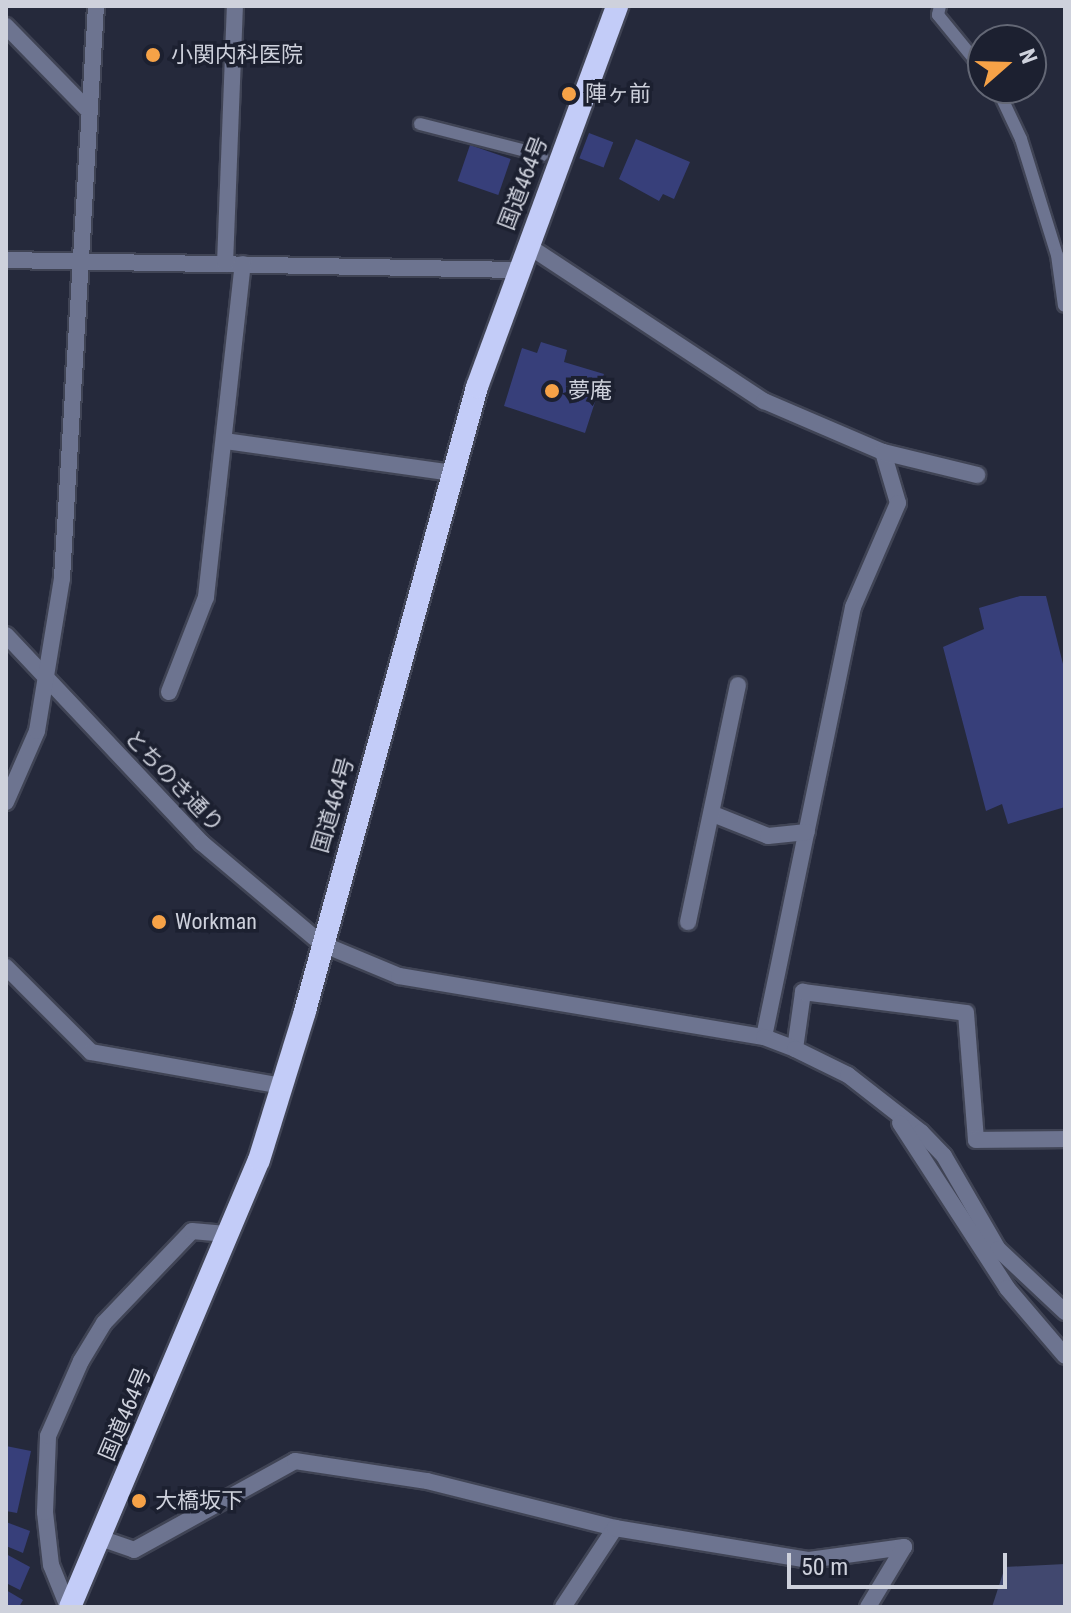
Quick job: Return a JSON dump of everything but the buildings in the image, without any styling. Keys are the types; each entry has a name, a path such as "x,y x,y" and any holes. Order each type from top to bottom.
{"highway":[{"name":"国道464号","path":"69,1607 229,1234 282,1086 452,473 518,270 617,6"}],"street":[{"path":"6,802 37,731 62,578 96,6"},
{"path":"225,264 235,6"},
{"path":"6,26 89,111"},
{"path":"527,245 764,401 883,452 977,475"},
{"path":"6,260 518,270"},
{"path":"169,692 206,597 243,264"},
{"path":"225,441 452,473"},
{"path":"764,1037 853,607 898,503 883,452"},
{"name":"とちのき通り","path":"6,635 202,843 322,944 399,976 764,1037 848,1075 891,1108 944,1156 998,1249 1065,1312"},
{"path":"688,922 738,685"},
{"path":"713,814 768,836 807,832"},
{"path":"6,967 91,1052 282,1086"},
{"path":"795,1049 803,992 966,1013 976,1140 1065,1139"},
{"path":"891,1108 1007,1288 1065,1356"},
{"path":"69,1607 50,1551 48,1436 104,1323 192,1231 229,1234"},
{"path":"100,1538 134,1550 295,1461 427,1481 615,1528 809,1560 904,1547 868,1607"},
{"path":"563,1607 615,1528"}],"lane":[{"path":"940,6 938,15 967,50"},
{"path":"1005,104 1021,139 1057,255 1064,306"},
{"path":"420,124 542,155"}],"shaded area":[{"path":"1065,1564 1065,1607 992,1607 1005,1567"}],"place":[{"name":"小関内科医院","path":"153,55"},
{"name":"陣ヶ前","path":"569,94"},
{"name":"夢庵","path":"552,391"},
{"name":"Workman","path":"159,922"},
{"name":"大橋坂下","path":"139,1501"}]}
